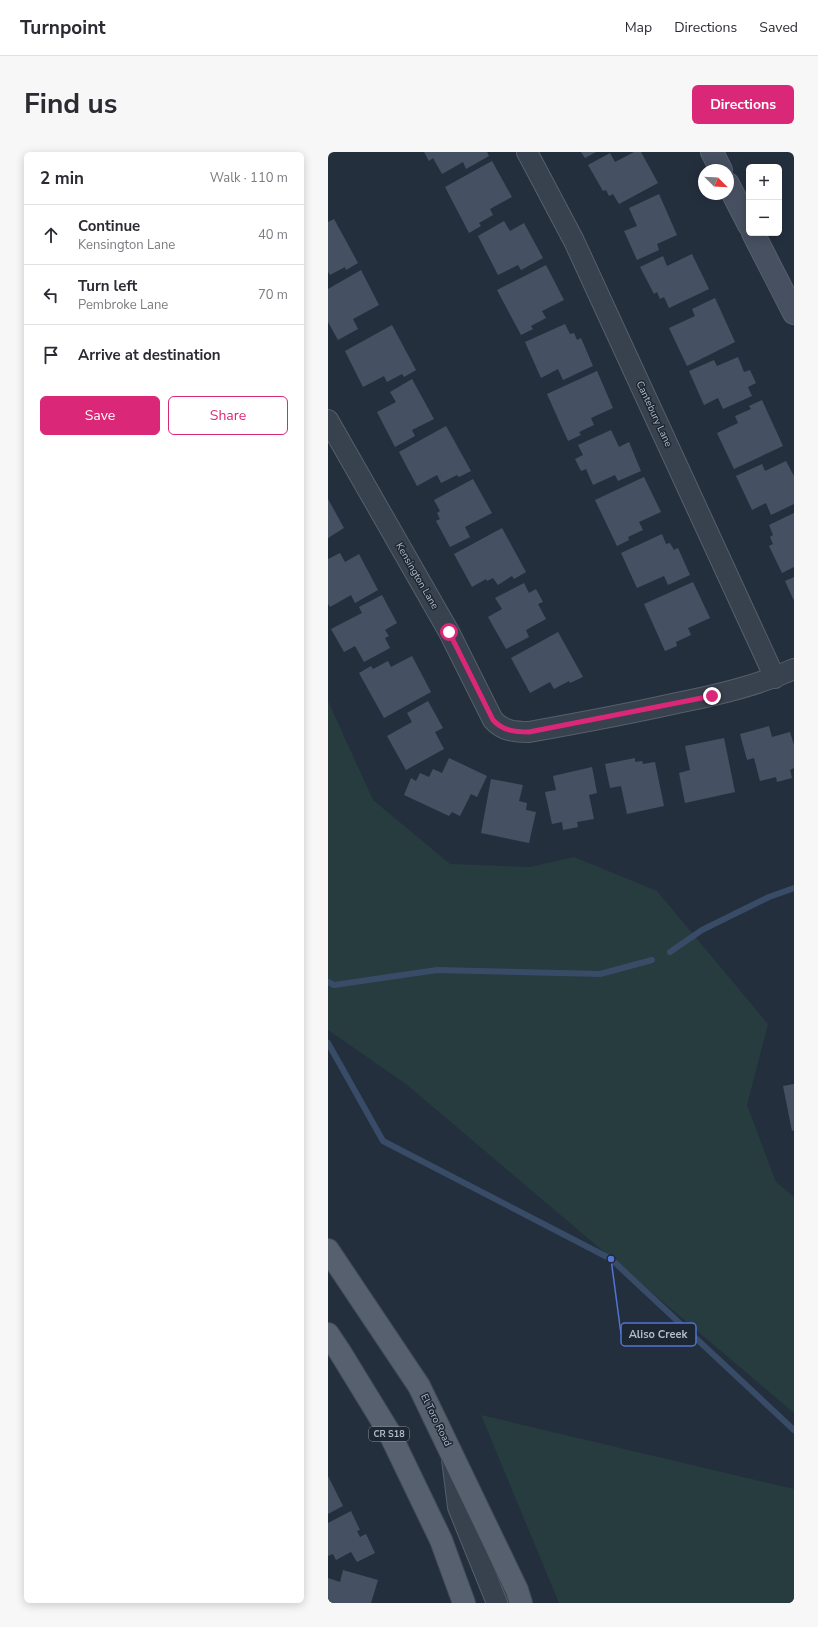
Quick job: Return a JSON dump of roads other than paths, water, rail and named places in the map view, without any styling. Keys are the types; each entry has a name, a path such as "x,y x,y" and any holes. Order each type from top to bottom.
{"main road":[{"name":"El Toro Road","path":"328,1250 419,1386 517,1590 521,1603"},
{"name":"CR S18","path":"328,1334 389,1432 441,1540 464,1603"}],"street":[{"name":"Cantebury Lane","path":"527,152 574,241 775,678"},
{"path":"712,152 718,164"},
{"path":"734,196 746,219"},
{"path":"755,236 791,301"},
{"name":"Kensington Lane","path":"328,420 449,632 493,720 499,726 506,730 518,732 537,731 712,696 775,678"},
{"path":"775,678 794,669"},
{"path":"451,1452 458,1507 497,1603"}],"waterway":[{"path":"670,952 702,930 769,897 794,888"},
{"path":"328,982 334,985 437,970 600,974 652,960"},
{"path":"328,1043 383,1141 611,1259 794,1430"}],"place":[{"name":"Aliso Creek","path":"611,1259"}]}
